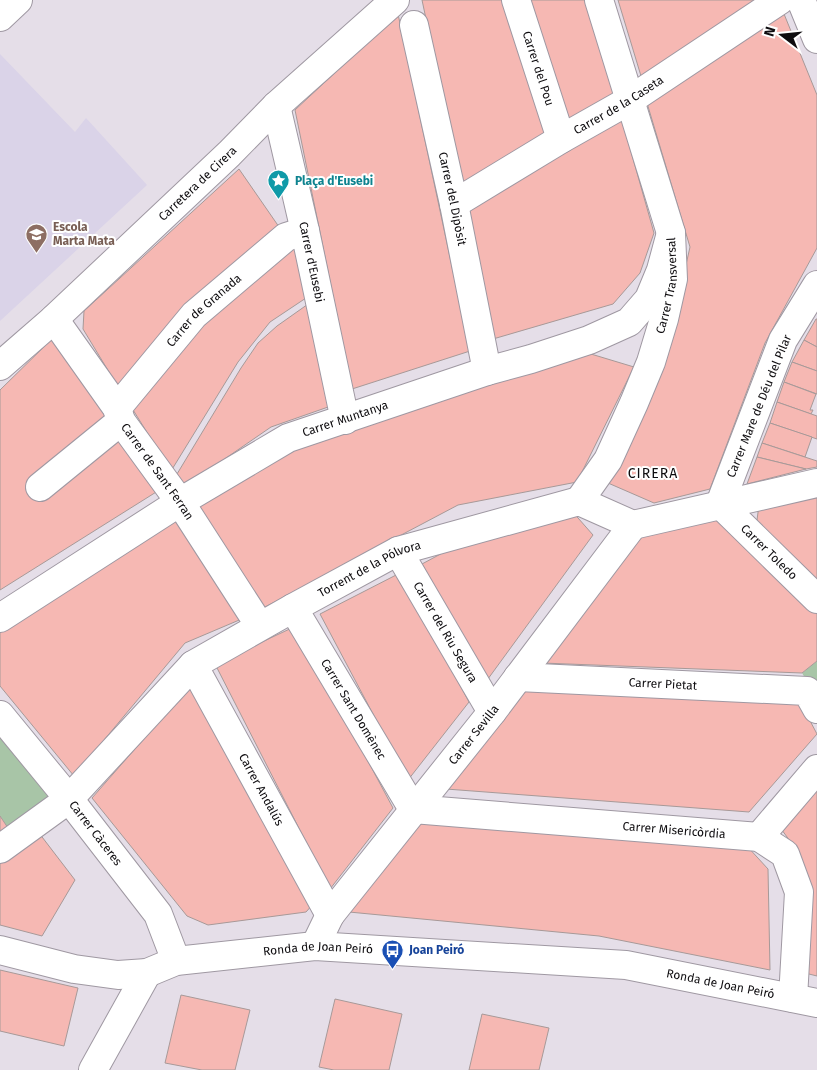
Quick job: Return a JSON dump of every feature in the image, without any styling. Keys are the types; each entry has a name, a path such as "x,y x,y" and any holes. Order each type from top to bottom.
{"street":[{"path":"0,17 18,0"},
{"name":"Carretera de Cirera","path":"0,366 54,319 229,154 276,106 395,0"},
{"name":"Carrer del Pou","path":"516,0 561,139"},
{"name":"Carrer Transversal","path":"578,501 608,460 651,362 664,319 673,278 671,233 599,0"},
{"name":"Carrer de la Caseta","path":"454,204 561,139 630,100 780,0"},
{"path":"802,0 817,39"},
{"name":"Carrer del Dipòsit","path":"414,25 454,204 487,371"},
{"name":"Carrer d'Eusebi","path":"276,106 306,231 345,420"},
{"name":"Carrer de Granada","path":"40,487 119,414 194,315 286,237 306,231"},
{"name":"Carrer Muntanya","path":"0,618 180,502 288,438 487,371 589,340 629,322 649,299 661,270 671,233"},
{"name":"Carrer Mare de Déu del Pilar","path":"720,504 783,340 817,286"},
{"name":"Carrer de Sant Ferran","path":"54,319 180,502 260,626"},
{"path":"578,501 633,524 817,483"},
{"name":"Torrent de la Pólvora","path":"0,849 69,799 193,665 260,626 398,552 578,501"},
{"name":"Carrer Toledo","path":"720,504 817,599"},
{"name":"Carrer Sevilla","path":"315,946 330,915 492,712 633,524"},
{"name":"Carrer del Riu Segura","path":"398,552 492,712"},
{"name":"Carrer Sant Domènec","path":"293,608 413,809"},
{"name":"Carrer Andalús","path":"193,665 330,915"},
{"name":"Carrer Pietat","path":"518,677 812,700"},
{"name":"Carrer Càceres","path":"0,715 69,799 158,914 176,962"},
{"path":"759,837 817,769"},
{"name":"Carrer Misericòrdia","path":"413,809 759,837 785,854 799,892 805,1000"},
{"name":"Ronda de Joan Peiró","path":"0,950 74,969 118,975 147,973 176,962 315,946 626,965 805,1000"},
{"path":"93,1070 147,973"}],"shaded area":[{"name":"Escola Marta Mata","path":"0,54 75,132 86,118 147,185 0,321"}],"green space":[{"path":"817,661 817,698 802,673"},
{"path":"0,732 54,803 12,834 0,816"}],"building":[{"path":"422,0 507,0 550,133 461,184"},
{"path":"527,0 589,0 618,93 568,124"},
{"path":"618,0 759,0 641,76"},
{"path":"782,9 817,95 817,248 765,343 710,489 654,503 608,483 664,363 690,247 647,103"},
{"path":"398,14 470,351 352,389 295,110"},
{"path":"621,116 654,233 640,273 613,304 493,339 464,208"},
{"path":"239,169 286,237 118,387 83,329 84,311"},
{"path":"300,241 309,296 270,322 238,362 171,471 130,405 191,331"},
{"path":"311,302 331,406 271,427 184,487 177,474 258,343 277,326"},
{"path":"817,319 817,347 804,340"},
{"path":"53,338 113,412 27,487 35,499 119,431 161,489 0,590 0,390"},
{"path":"804,340 817,347 817,371 792,362"},
{"path":"581,351 634,367 577,482 458,505 263,608 195,503 301,442"},
{"path":"792,362 817,371 817,394 784,382"},
{"path":"784,382 816,394 810,410 813,410 811,414 777,402"},
{"path":"777,402 817,416 817,439 770,423"},
{"path":"770,423 812,437 805,457 762,443"},
{"path":"762,443 817,461 817,467 806,469 757,457"},
{"path":"757,457 806,469 747,484"},
{"path":"817,492 817,581 757,520 759,505"},
{"path":"571,510 593,535 485,683 422,564 474,536"},
{"path":"717,514 817,608 817,661 802,673 542,663 639,534"},
{"path":"177,517 244,618 185,643 74,776 0,686 0,631"},
{"path":"400,573 469,702 408,780 320,614"},
{"path":"296,626 393,808 330,889 215,664"},
{"path":"191,685 314,903 306,912 208,925 187,916 92,798"},
{"path":"521,689 799,700 817,734 749,812 446,789"},
{"path":"817,782 817,976 805,973 798,852 779,826"},
{"path":"0,816 12,834 0,842"},
{"path":"420,822 746,845 768,869 770,970 599,936 349,912"},
{"path":"39,833 75,880 42,936 0,925 0,861"},
{"path":"0,970 78,988 64,1046 0,1031"},
{"path":"181,995 250,1010 235,1070 202,1070 165,1063"},
{"path":"335,999 402,1014 389,1070 334,1070 319,1067"},
{"path":"482,1014 549,1028 539,1070 469,1070"}],"place":[{"name":"Plaça d'Eusebi","path":"279,200"},
{"name":"Escola Marta Mata","path":"37,253"},
{"name":"Joan Peiró","path":"393,969"}],"district":[{"name":"CIRERA","path":"653,473"}]}
